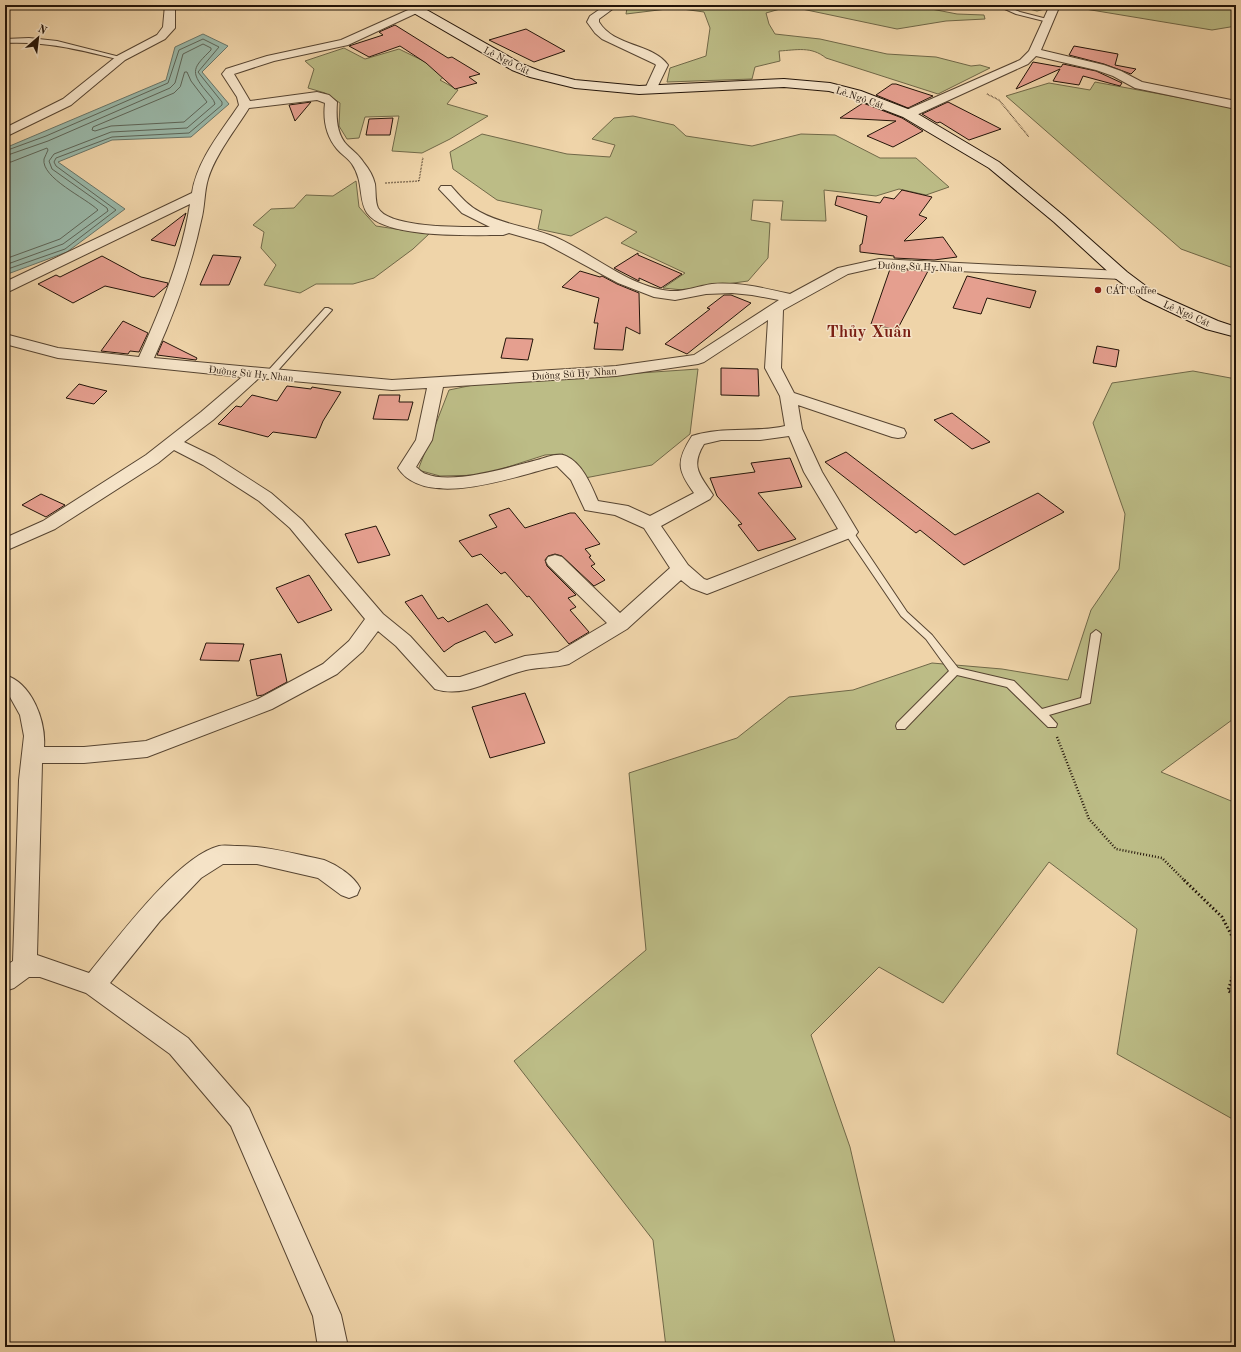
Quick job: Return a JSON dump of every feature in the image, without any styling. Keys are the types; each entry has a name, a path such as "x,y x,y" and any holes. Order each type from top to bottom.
{"street":[{"path":"5,133 67,102 121,58 161,37 169,28 170,5"},
{"path":"612,5 594,18 593,22 600,32 626,47 661,62 662,65 651,89"},
{"path":"908,114 972,87 1024,62 1034,52 1055,5"},
{"path":"144,362 162,323 184,262 195,219 200,179 209,161 245,105 243,97 228,74 232,70 271,58 344,43 366,34 413,7"},
{"name":"Lê Ngô Cát","path":"413,7 517,67 535,74 575,84 639,90 784,83 830,87 856,94 908,114 994,165 1059,219 1121,275 1149,296 1212,325 1236,332"},
{"path":"1034,52 1108,70 1123,76 1128,81 1139,86 1236,105"},
{"path":"245,105 317,96 325,98 331,102 330,112 334,134 341,146 354,156 361,167 368,184 368,202 377,216 398,225 449,230 523,231"},
{"path":"446,189 459,205 475,216 550,240 600,268 647,290 676,295 710,289 736,287 752,289 792,300"},
{"path":"5,288 198,194"},
{"name":"Đường Sử Hy Nhan","path":"5,339 58,353 263,374 392,385 616,371 698,359 776,308 843,271 880,263 1121,275"},
{"path":"436,382 424,440 407,468 410,474 421,479 449,483 486,480 560,460 567,464 583,486 591,506 610,507 629,512 650,524 681,569 699,585 707,587 849,532 813,472 794,429 788,396 773,368 776,308"},
{"path":"5,545 49,525 152,459 263,374"},
{"path":"788,396 898,433"},
{"path":"650,524 704,495 687,469 687,460 698,440 707,436 768,434 794,429"},
{"path":"172,443 209,461 265,497 296,524 376,619 403,641 442,684 450,686 461,685 525,663 562,659 620,624 681,569"},
{"path":"555,561 620,624"},
{"path":"32,755 84,755 147,749 265,704 330,669 356,646 376,619"},
{"path":"5,682 17,692 30,715 34,736 15,973 40,966 94,985 179,1046 240,1117 327,1315 333,1347"},
{"path":"94,985 152,914 193,871 220,855 257,855 324,870 349,888"}],"lane":[{"path":"999,5 1018,14 1048,20"},
{"path":"5,42 29,40 58,43 121,58"},
{"path":"263,374 328,310"},
{"path":"849,532 904,614 929,637 955,671 1010,684 1052,724"},
{"path":"1041,713 1086,700 1096,634"},
{"path":"901,726 955,671"}],"path":[{"path":"972,87 999,100 1029,137"},
{"path":"368,184 419,181 423,157"},
{"path":"1052,724 1089,819 1116,849 1162,858 1222,917 1236,944"},
{"path":"1236,965 1228,991 1236,995"}],"green space":[{"path":"638,5 911,5 957,14 984,15 985,19 946,21 897,29 802,9 780,9 766,13 769,24 775,34 820,39 887,54 936,57 971,66 980,65 990,68 938,94 826,58 809,50 798,50 779,51 780,61 755,67 752,79 667,82 670,68 706,56 710,28 704,12 675,8 626,14 627,8"},
{"path":"1013,5 1061,5 1037,11"},
{"path":"1061,5 1236,5 1236,26 1212,30"},
{"path":"344,48 365,59 399,49 448,73 440,80 458,90 447,104 488,116 450,139 422,153 392,151 399,116 365,117 359,138 347,139 339,126 340,103 325,93 308,88 314,69 305,61"},
{"path":"1095,82 1236,108 1236,269 1181,249 1006,96 1049,83 1090,90"},
{"path":"633,116 674,125 686,136 752,146 801,134 835,135 880,158 916,158 949,187 926,195 899,189 876,196 824,190 826,221 781,220 783,201 753,200 751,220 770,223 768,258 748,281 683,290 663,288 685,273 621,243 637,232 606,217 571,236 538,229 542,210 497,200 453,169 450,152 482,134 567,154 610,157 615,145 592,139 614,118"},
{"path":"356,181 359,207 376,226 429,234 413,249 374,278 353,284 316,284 300,293 264,285 276,265 261,248 264,232 253,225 271,209 294,208 306,195 333,196"},
{"path":"698,369 690,434 652,465 585,478 563,454 545,455 483,475 440,476 418,470 449,390 478,384"},
{"path":"1193,371 1236,379 1236,717 1161,772 1236,803 1236,1121 1117,1054 1137,929 1049,862 943,1003 879,967 811,1035 850,1147 895,1343 891,1347 666,1347 653,1240 514,1061 646,950 629,773 737,738 789,697 853,690 932,663 1002,669 1068,680 1091,610 1119,569 1125,514 1093,423 1112,383"}],"water":[{"path":"203,34 228,46 202,72 229,104 191,137 112,140 58,162 125,209 67,252 5,275 5,148 166,80 175,47"}],"building":[{"path":"395,25 448,58 452,57 480,74 469,77 477,83 455,89 426,63 400,46 369,57 349,46 383,35 379,32"},
{"path":"526,29 565,51 534,62 489,40"},
{"path":"1074,46 1118,54 1115,65 1136,69 1131,74 1104,64 1069,55"},
{"path":"1033,62 1061,67 1063,64 1096,71 1122,83 1120,86 1083,76 1079,85 1053,81 1060,69 1016,89"},
{"path":"892,84 933,96 908,108 876,95"},
{"path":"311,102 295,121 289,105"},
{"path":"948,102 1001,129 969,140 940,122 937,123 922,114"},
{"path":"863,103 902,118 923,131 893,147 867,136 896,121 840,118"},
{"path":"393,118 390,135 366,135 369,119"},
{"path":"902,190 932,197 919,215 927,218 904,241 943,237 957,257 934,260 894,258 894,256 860,252 860,245 862,244 867,216 835,205 837,196 880,203 884,197 894,199"},
{"path":"186,213 175,246 151,240"},
{"path":"638,253 638,255 682,274 661,288 639,278 639,281 614,268"},
{"path":"213,255 241,257 229,285 200,285"},
{"path":"102,256 141,277 168,283 167,286 154,297 105,286 73,303 38,284 56,275 60,277"},
{"path":"890,269 928,271 897,330 871,324"},
{"path":"580,271 600,277 602,276 639,293 640,334 626,327 623,350 594,349 598,323 594,323 599,298 562,287"},
{"path":"967,276 1036,291 1030,308 987,298 981,314 953,308"},
{"path":"724,295 731,295 751,303 687,354 665,344 710,309 707,308"},
{"path":"123,321 148,333 139,352 130,351 128,354 101,351"},
{"path":"506,338 533,339 528,360 501,358"},
{"path":"163,341 197,358 196,360 157,355"},
{"path":"1097,346 1119,350 1116,367 1093,363"},
{"path":"721,368 758,369 759,396 721,395"},
{"path":"79,384 107,391 94,404 66,398"},
{"path":"287,386 311,389 312,387 341,392 323,421 316,438 273,432 268,437 218,424 236,406 241,407 252,395 277,401"},
{"path":"379,395 400,395 399,402 413,402 408,420 373,419"},
{"path":"952,413 990,442 972,449 934,420"},
{"path":"846,452 955,535 1038,493 1064,512 964,565 920,530 916,533 825,462"},
{"path":"790,458 802,487 758,493 796,539 758,551 738,525 742,524 717,496 710,478 755,472 751,463"},
{"path":"41,494 65,505 46,517 22,505"},
{"path":"509,508 525,528 570,513 575,513 600,544 585,549 595,564 591,566 605,580 594,586 562,556 555,554 548,556 545,560 547,566 576,595 568,598 576,607 570,610 589,632 569,644 529,596 527,597 505,572 501,574 481,554 472,557 459,541 497,527 489,515"},
{"path":"376,526 390,555 358,563 345,534"},
{"path":"309,575 332,610 298,623 276,588"},
{"path":"422,595 438,619 443,617 448,622 487,604 513,635 495,643 485,631 455,644 444,652 405,602"},
{"path":"206,643 244,644 239,661 200,660"},
{"path":"281,654 287,682 263,695 257,696 250,660"},
{"path":"525,693 545,743 490,758 472,707"}],"place":[{"name":"CÁT Coffee","path":"1098,290"}],"district":[{"name":"Thủy Xuân","path":"869,331"}]}
